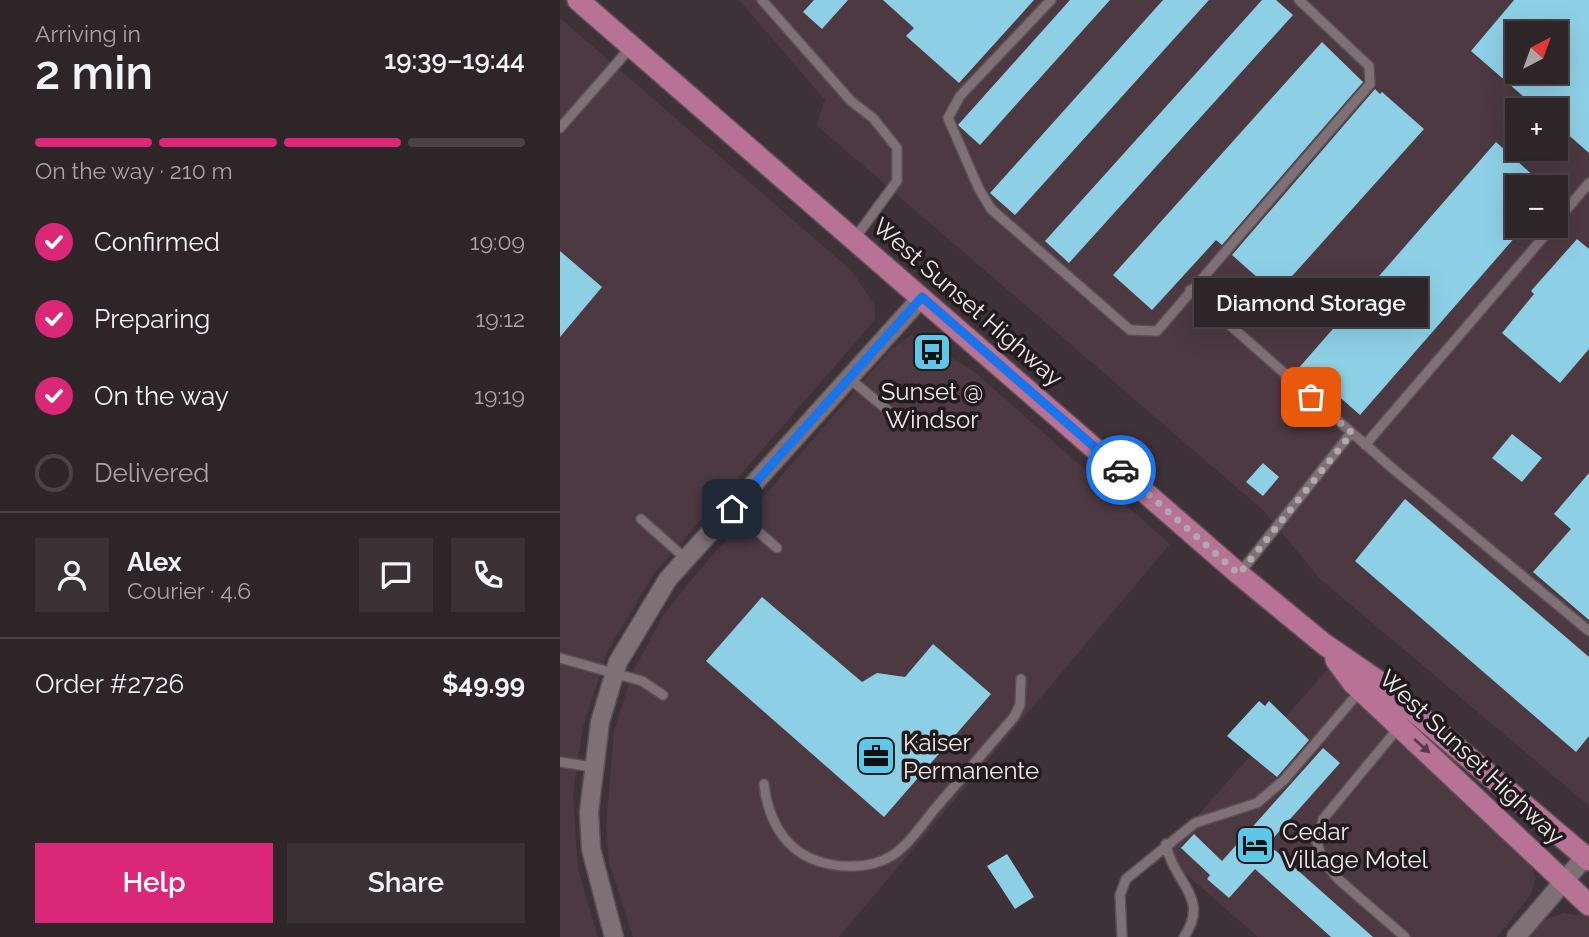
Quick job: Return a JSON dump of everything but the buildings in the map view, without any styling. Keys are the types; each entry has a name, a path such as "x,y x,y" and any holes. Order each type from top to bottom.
{"main road":[{"name":"West Sunset Highway","path":"578,0 1239,574 1324,644 1382,684 1587,859"},
{"name":"West Sunset Highway","path":"1324,644 1361,690 1589,905"}],"street":[{"path":"614,937 591,849 589,812 600,722 615,673 668,579 922,297"},
{"path":"1516,937 1587,859"}],"lane":[{"path":"762,0 851,101 873,118 897,148 897,181 855,239"},
{"path":"1051,0 960,96 948,118 979,189 991,209 1130,330 1157,331 1370,84 1369,66 1299,0"},
{"path":"560,128 632,46"},
{"path":"1568,208 1589,183"},
{"path":"1365,445 1542,238"},
{"path":"1190,290 1365,445 1589,631"},
{"path":"850,379 891,414"},
{"path":"1239,574 1352,433"},
{"path":"732,509 777,548"},
{"path":"641,519 686,559"},
{"path":"560,658 642,681 663,695"},
{"path":"764,784 773,818 781,834 804,855 816,861 845,866 882,860 906,844 1014,717 1020,705 1021,678"},
{"path":"1122,937 1120,895 1126,879 1195,823 1257,803 1284,780 1361,690"},
{"path":"1400,726 1323,819 1317,843 1323,860 1338,879 1405,937"},
{"path":"560,762 593,767"},
{"path":"1166,845 1168,856 1195,902 1195,921 1184,937"}],"shaded area":[{"path":"739,0 1589,0 1589,806 1319,578 1264,511 816,125 825,100"},
{"path":"560,18 851,270 875,306 875,320 654,574 608,650 582,731 573,794 578,869 598,937 560,937"},
{"path":"911,335 971,369 1170,544 839,937 633,937 609,863 606,826 614,732 632,673 664,614 687,585 891,349"},
{"path":"1327,670 1528,857 1536,879 1530,896 1497,937 1258,937 1163,854"},
{"path":"1564,913 1589,917 1589,937 1526,937 1544,920"}],"way so far":[{"path":"1121,470 1239,574 1352,433 1311,397"}],"place":[{"name":"Sunset @ Windsor","path":"932,352"},
{"name":"Diamond Storage","path":"1311,397"},
{"name":"Kaiser Permanente","path":"876,756"},
{"name":"Cedar Village Motel","path":"1255,845"}],"route":[{"path":"732,509 922,297 1121,470"}]}
